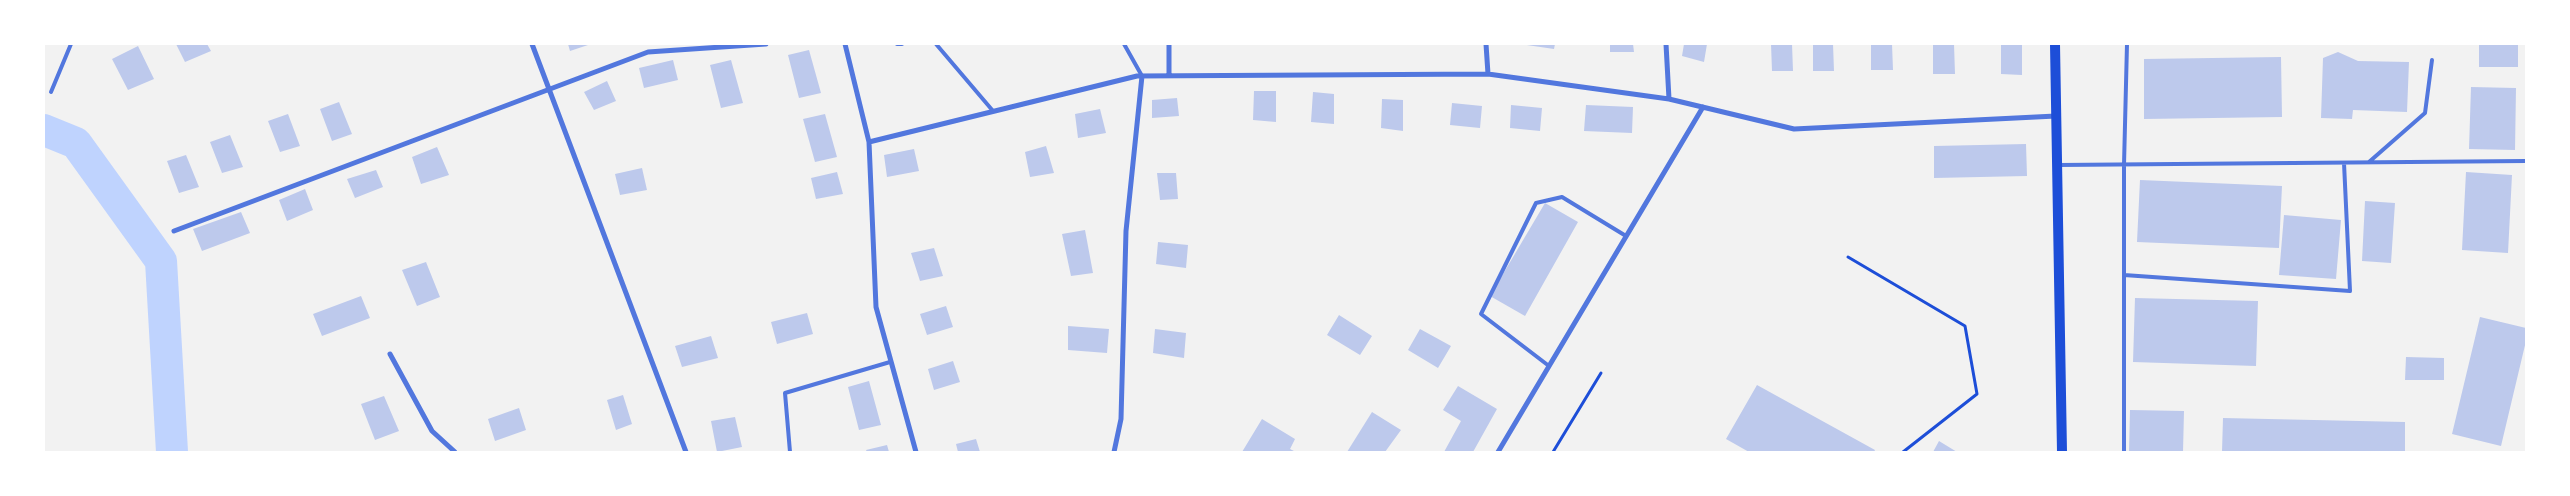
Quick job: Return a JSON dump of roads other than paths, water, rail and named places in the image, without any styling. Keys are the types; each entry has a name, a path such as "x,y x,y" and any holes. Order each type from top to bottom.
{"main road":[{"path":"2055,44 2062,452"}],"street":[{"path":"532,44 686,452"},
{"path":"174,231 648,52 766,44"},
{"path":"845,44 869,142 876,307 916,452"},
{"path":"1169,44 1169,76"},
{"path":"1486,44 1488,74"},
{"path":"1666,44 1669,99"},
{"path":"869,142 1142,76 1488,74 1669,99 1794,129 2056,116"},
{"path":"1114,452 1121,420 1126,231 1142,76"},
{"path":"1498,452 1703,107"},
{"path":"390,354 432,431 455,452"}],"lane":[{"path":"51,92 71,44"},
{"path":"897,44 902,44"},
{"path":"936,44 993,111"},
{"path":"1124,44 1142,76"},
{"path":"2124,452 2124,165 2127,44"},
{"path":"2369,163 2425,113 2432,60"},
{"path":"2057,166 2526,161"},
{"path":"2124,275 2350,291 2344,163"},
{"path":"1549,366 1481,314 1536,203 1562,197 1626,236"},
{"path":"790,452 786,393 890,362"}],"waterway":[{"path":"44,130 76,143 161,261 172,452"}]}
